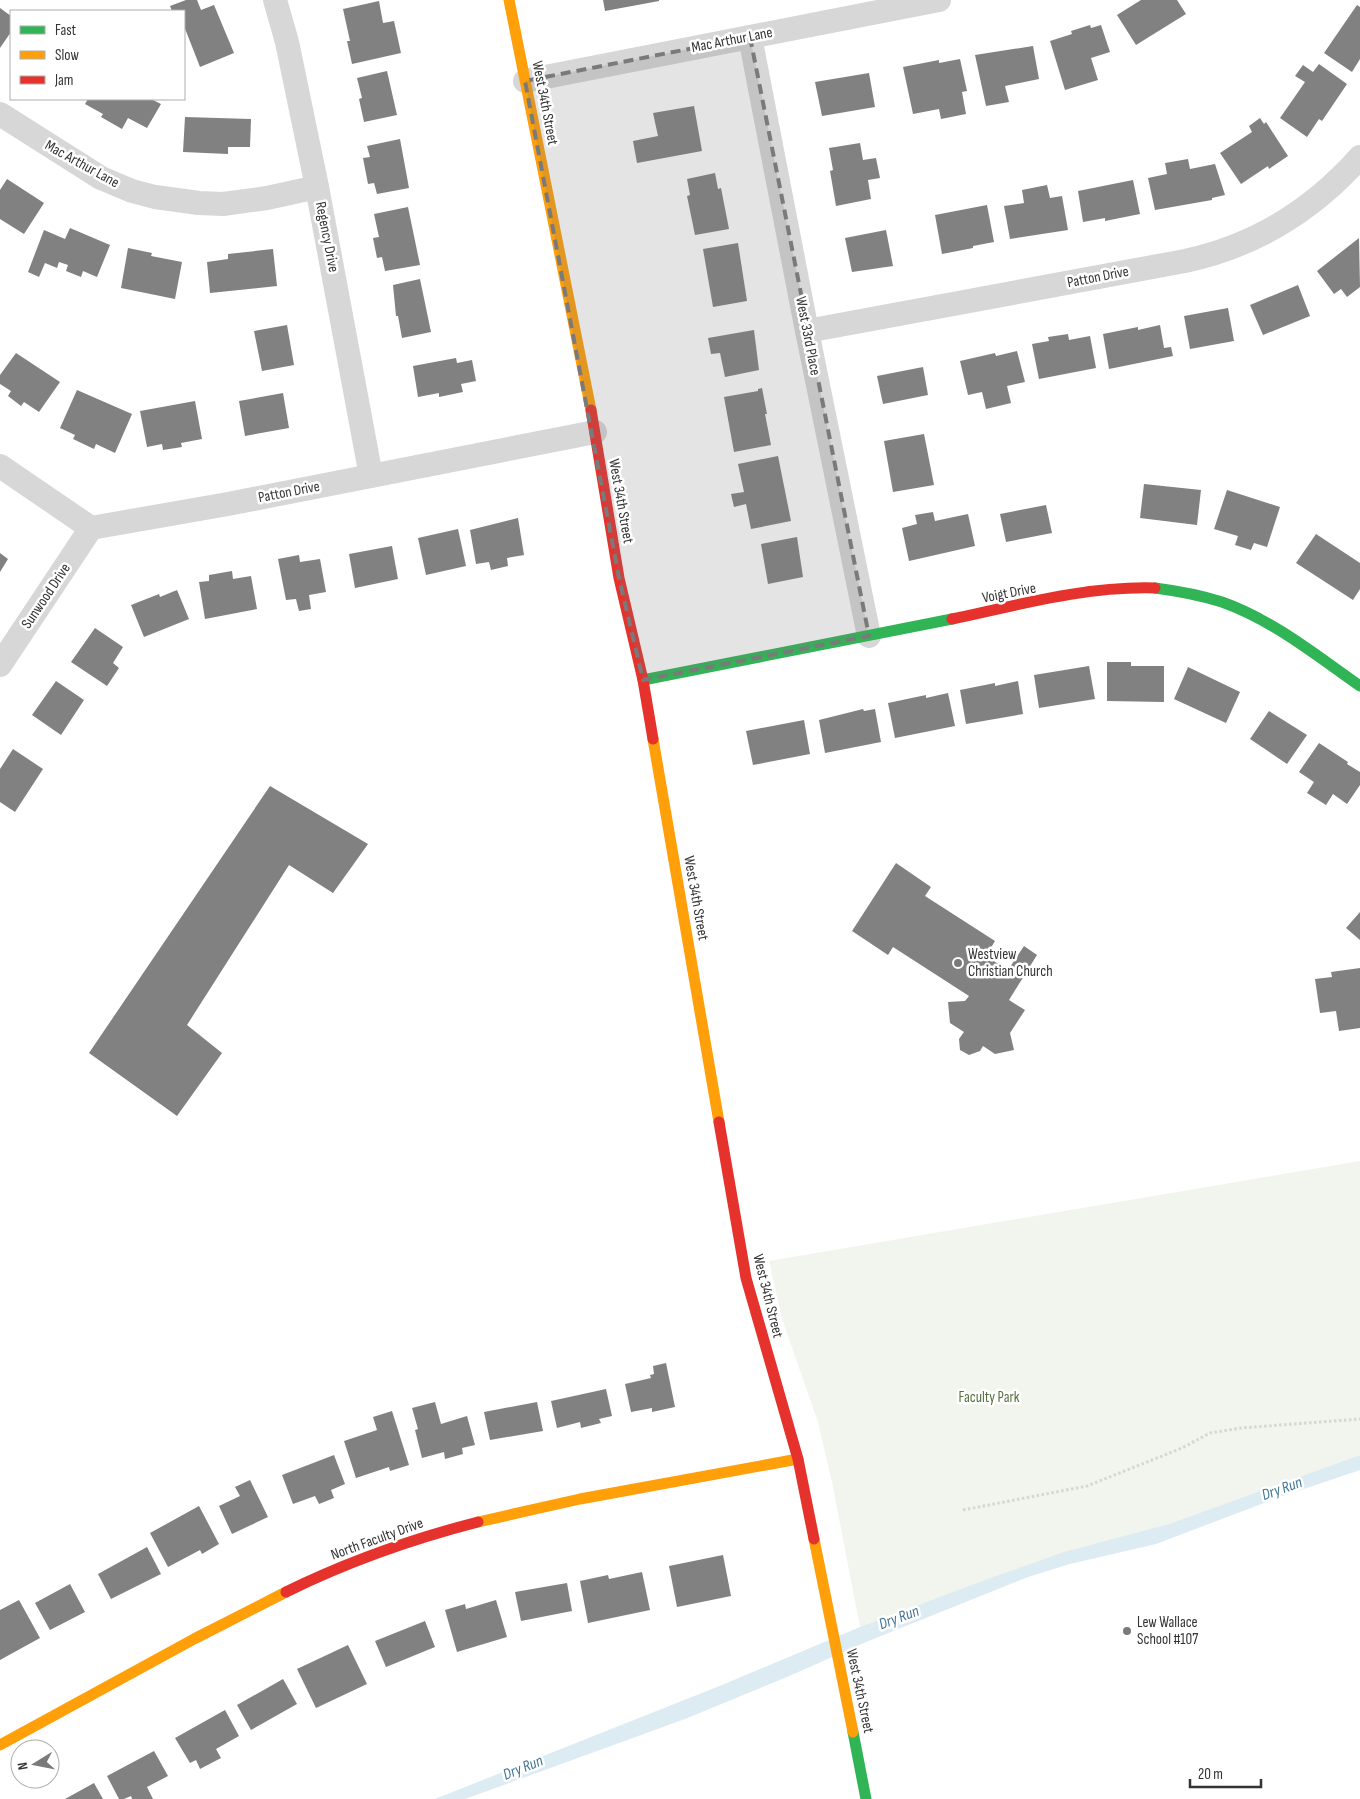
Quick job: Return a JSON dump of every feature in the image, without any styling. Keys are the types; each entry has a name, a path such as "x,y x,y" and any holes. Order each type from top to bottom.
{"street":[{"name":"Regency Drive","path":"275,0 287,42 317,187 371,476"},
{"name":"West 34th Street","path":"509,0 595,432 619,578 644,680 746,1278 798,1459 866,1799"},
{"name":"Mac Arthur Lane","path":"525,81 939,0"},
{"name":"West 33rd Place","path":"750,37 868,636"},
{"name":"Mac Arthur Lane","path":"0,114 101,178 132,191 155,197 223,204 267,198 317,187"},
{"name":"Patton Drive","path":"807,331 1184,261 1218,253 1258,237 1296,215 1321,196 1360,157"},
{"name":"Patton Drive","path":"92,528 595,432"},
{"path":"0,466 92,528"},
{"name":"Sunwood Drive","path":"0,665 92,528"},
{"name":"Voigt Drive","path":"644,680 1092,591 1115,588 1151,588 1201,596 1244,612 1267,624 1359,684"},
{"name":"North Faculty Drive","path":"0,1745 244,1612 304,1583 367,1558 440,1533 519,1512 798,1459"}],"path":[{"path":"963,1510 1087,1486 1182,1448 1210,1433 1241,1428 1360,1419"}],"highlighted area":[{"path":"750,37 869,636 643,680 619,578 525,81"}],"green space":[{"name":"Faculty Park","path":"1360,1161 1360,1455 1169,1524 1041,1560 860,1627 833,1487 818,1422 782,1319 769,1261"}],"water":[{"name":"Dry Run","path":"1360,1455 1360,1470 1277,1498 1156,1544 1070,1564 1028,1577 866,1642 685,1719 465,1799 435,1799 722,1685 860,1627 985,1580 1064,1552 1169,1524"}],"building":[{"path":"186,0 197,0 201,10 214,5 234,53 200,67 185,29 185,10 172,10 170,6"},
{"path":"603,0 659,0 659,1 605,11"},
{"path":"1141,0 1177,0 1186,14 1136,45 1117,15"},
{"path":"379,1 383,23 394,21 401,53 352,64 347,41 350,41 343,9"},
{"path":"1357,5 1360,7 1360,59 1352,72 1324,53"},
{"path":"0,8 10,15 10,33 0,48"},
{"path":"1090,25 1091,28 1101,25 1110,52 1091,58 1098,80 1065,90 1050,41 1072,34 1071,31"},
{"path":"1033,46 1039,79 1005,86 1009,102 986,106 975,55"},
{"path":"960,59 967,91 962,92 966,114 941,119 939,109 913,114 903,67 939,60 939,63"},
{"path":"1319,64 1347,84 1322,121 1319,119 1307,137 1280,118 1305,82 1295,76 1303,65 1313,72"},
{"path":"387,71 397,115 364,122 359,99 362,98 357,78"},
{"path":"869,73 875,107 822,116 815,82"},
{"path":"87,100 153,100 161,104 147,128 128,118 122,129 101,117 103,114 85,104"},
{"path":"694,106 702,151 637,163 633,141 658,136 653,113"},
{"path":"185,117 251,119 250,147 228,147 228,154 183,152"},
{"path":"1260,118 1264,124 1266,122 1288,156 1269,169 1268,166 1241,184 1220,153 1252,132 1249,126"},
{"path":"400,139 409,188 377,194 374,183 368,184 363,158 370,157 367,146"},
{"path":"860,143 863,160 876,158 880,178 868,180 871,199 836,206 830,171 833,170 829,148"},
{"path":"1188,159 1190,169 1215,164 1225,195 1212,198 1212,200 1155,210 1148,178 1167,174 1165,163"},
{"path":"715,173 718,189 721,188 729,229 695,235 687,196 690,195 687,179"},
{"path":"7,179 44,203 24,234 0,219 0,190"},
{"path":"1133,180 1140,214 1105,221 1105,218 1083,222 1078,191"},
{"path":"1047,185 1050,198 1062,196 1068,230 1010,239 1004,206 1024,203 1022,190"},
{"path":"987,205 994,242 942,254 935,215"},
{"path":"408,207 420,265 385,271 382,257 377,258 373,238 379,237 374,214"},
{"path":"70,228 110,245 97,277 83,271 81,277 66,271 68,265 59,262 57,268 45,263 39,277 28,272 44,230 65,239"},
{"path":"886,230 893,266 852,272 845,238"},
{"path":"1359,238 1360,287 1347,297 1341,289 1334,294 1317,271"},
{"path":"738,243 747,301 713,307 703,249"},
{"path":"128,248 152,253 151,256 182,262 175,299 121,288"},
{"path":"273,249 277,286 210,293 207,262 228,259 228,254"},
{"path":"420,279 431,332 402,338 398,316 396,316 393,285"},
{"path":"1298,285 1310,316 1263,335 1250,305"},
{"path":"1228,308 1234,341 1190,349 1184,316"},
{"path":"287,325 294,365 262,371 254,331"},
{"path":"1160,325 1164,348 1171,347 1173,356 1109,369 1103,334 1138,327 1138,330"},
{"path":"754,330 759,370 725,377 720,353 711,354 708,338"},
{"path":"1068,334 1069,340 1090,336 1096,368 1039,379 1032,344 1049,341 1048,337"},
{"path":"1017,351 1025,382 1007,386 1011,403 986,409 982,392 968,395 960,361 995,353 996,356"},
{"path":"16,353 60,382 39,412 24,402 21,406 8,396 11,391 0,384 0,375"},
{"path":"456,358 457,363 472,360 476,381 461,384 463,392 439,397 439,393 418,397 413,366"},
{"path":"923,367 928,395 883,404 877,376"},
{"path":"762,388 771,445 734,452 724,397 758,391 758,389"},
{"path":"77,390 132,414 115,453 96,444 94,449 73,439 75,435 60,428"},
{"path":"283,393 289,428 245,436 239,401"},
{"path":"195,401 202,439 181,443 182,447 163,450 162,444 147,447 140,411"},
{"path":"924,434 934,485 893,492 884,441"},
{"path":"778,456 791,521 751,529 746,504 734,507 731,494 744,492 738,464"},
{"path":"1144,484 1201,490 1197,525 1140,518"},
{"path":"1227,490 1280,507 1267,547 1254,543 1251,550 1235,545 1238,536 1214,529"},
{"path":"1046,505 1052,533 1006,542 1000,514"},
{"path":"933,512 935,521 968,514 975,546 909,561 902,528 917,524 915,515"},
{"path":"518,518 524,555 507,558 508,566 491,570 489,562 476,564 470,530"},
{"path":"458,529 466,566 426,575 418,538"},
{"path":"1316,534 1360,563 1360,589 1353,600 1296,563"},
{"path":"797,537 803,577 768,584 761,544"},
{"path":"392,546 398,579 355,588 349,554"},
{"path":"0,553 8,559 0,572"},
{"path":"299,555 300,562 320,559 326,592 309,595 311,609 299,611 296,599 286,600 278,559"},
{"path":"232,571 233,579 251,576 257,609 205,619 199,582 209,581 209,575"},
{"path":"177,590 189,619 144,637 131,605 159,594 160,597"},
{"path":"95,628 123,647 113,663 119,668 107,686 71,662"},
{"path":"1107,662 1131,662 1131,666 1164,666 1164,702 1107,701"},
{"path":"1089,666 1095,699 1039,708 1034,675"},
{"path":"1188,667 1240,692 1226,723 1174,699"},
{"path":"56,681 84,700 61,735 32,715"},
{"path":"1018,681 1023,714 966,724 960,690 995,683 995,686"},
{"path":"948,693 955,726 895,738 888,703 926,695 926,698"},
{"path":"863,709 864,711 875,709 881,742 825,753 819,720"},
{"path":"1269,711 1307,735 1287,764 1250,739"},
{"path":"804,720 810,754 753,765 746,731"},
{"path":"1319,743 1360,772 1360,785 1347,804 1333,794 1326,805 1307,793 1314,782 1299,772"},
{"path":"13,749 43,769 15,812 0,802 0,769"},
{"path":"270,786 368,844 333,893 289,865 187,1025 222,1053 177,1116 89,1053"},
{"name":"Westview Christian Church","path":"896,863 931,887 925,896 995,941 986,956 1008,970 1024,946 1037,955 1009,1000 1025,1010 1010,1033 1014,1050 995,1054 983,1046 980,1051 969,1055 960,1050 959,1039 964,1032 950,1023 948,1002 965,1001 969,996 893,947 888,955 852,931"},
{"path":"1360,912 1360,940 1346,928"},
{"path":"1360,968 1360,1028 1339,1031 1336,1011 1320,1013 1315,979 1332,977 1331,972"},
{"path":"666,1363 675,1407 652,1412 652,1408 631,1412 625,1384 651,1378 650,1375 654,1374 653,1366"},
{"path":"606,1389 612,1416 599,1419 601,1423 581,1428 580,1422 557,1428 551,1401"},
{"path":"435,1402 441,1424 467,1416 475,1445 462,1448 463,1454 445,1459 444,1452 422,1458 415,1430 418,1429 412,1408"},
{"path":"537,1402 543,1431 490,1440 484,1412"},
{"path":"392,1411 409,1465 390,1471 389,1467 356,1478 344,1441 377,1430 373,1417"},
{"path":"334,1455 345,1484 331,1490 334,1498 319,1504 315,1496 293,1504 282,1475"},
{"path":"250,1480 268,1517 232,1534 219,1506 240,1496 235,1487"},
{"path":"199,1506 219,1544 202,1554 200,1550 168,1567 150,1533"},
{"path":"147,1547 161,1574 111,1599 98,1574"},
{"path":"723,1555 731,1596 677,1607 669,1566"},
{"path":"642,1572 650,1610 588,1623 580,1581 608,1575 609,1579"},
{"path":"567,1583 572,1611 521,1621 515,1592"},
{"path":"70,1584 85,1612 50,1630 35,1603"},
{"path":"19,1600 40,1638 0,1660 0,1610"},
{"path":"496,1600 507,1637 457,1652 445,1610 465,1604 466,1609"},
{"path":"425,1621 435,1647 386,1667 375,1641"},
{"path":"348,1645 367,1684 316,1708 297,1669"},
{"path":"283,1679 297,1704 251,1730 237,1705"},
{"path":"225,1710 239,1736 216,1749 221,1758 200,1769 196,1760 190,1763 175,1738"},
{"path":"154,1751 168,1776 147,1787 153,1799 132,1799 131,1796 119,1799 107,1776"},
{"path":"94,1783 103,1799 65,1799"}],"traffic: fast":[{"path":"1155,588 1205,597 1222,602 1259,618 1360,686"},
{"path":"643,680 952,619"},
{"path":"853,1732 866,1799"}],"traffic: slow":[{"path":"509,0 591,410"},
{"path":"653,739 719,1122"},
{"path":"478,1522 580,1499 798,1459"},
{"path":"814,1539 853,1732"},
{"path":"0,1745 194,1639 286,1592"}],"traffic: jam":[{"path":"591,410 619,578 643,680 653,739"},
{"path":"952,619 1078,593 1129,588 1155,588"},
{"path":"719,1122 746,1278 798,1459 814,1539"},
{"path":"286,1592 380,1552 478,1522"}],"place":[{"name":"Westview Christian Church","path":"958,963"},
{"name":"Lew Wallace School #107","path":"1127,1631"}]}
